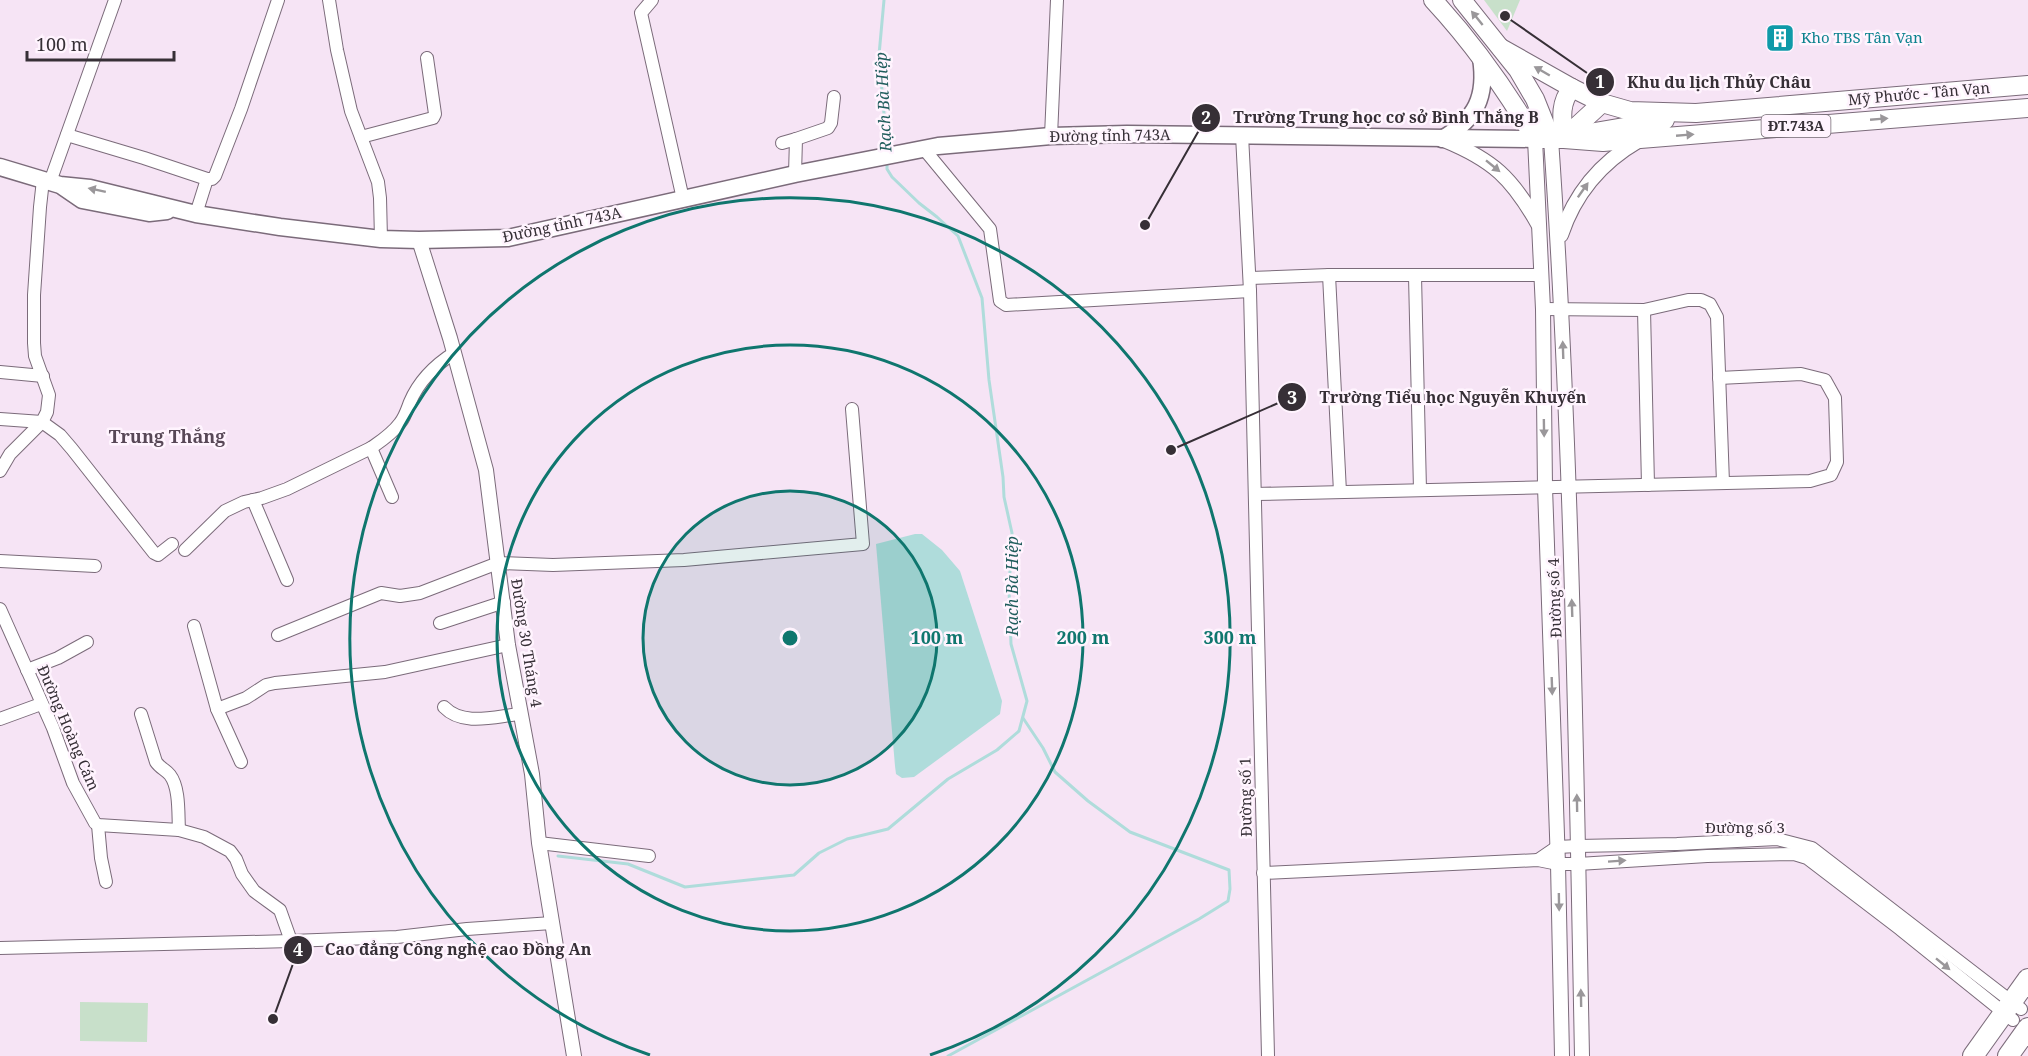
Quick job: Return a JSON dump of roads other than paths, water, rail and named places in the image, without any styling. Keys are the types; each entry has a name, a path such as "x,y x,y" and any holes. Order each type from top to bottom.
{"highway":[{"path":"2008,1056 2028,979"},
{"path":"1973,1056 2018,1012"},
{"path":"1986,1056 2018,1012"},
{"path":"2018,1056 2028,1042"}],"main road":[{"path":"1433,0 1481,58 1520,113 1550,139"},
{"name":"Mỹ Phước - Tân Vạn","path":"1462,0 1528,85 1550,139 1604,142 1640,140 2028,108"},
{"name":"Mỹ Phước - Tân Vạn","path":"1501,48 1602,103 1630,111 1696,113 2028,85"},
{"path":"1442,139 1463,125 1479,100 1483,82 1481,58"},
{"path":"1550,139 1565,95 1572,88"},
{"path":"1550,139 1602,103"},
{"name":"Đường tỉnh 743A","path":"0,167 51,182 82,200 149,213 174,210 280,227 381,239 508,238 840,164 924,149 1051,136 1127,134 1550,139 1591,126 1629,121 1652,122 1696,113"}],"street":[{"path":"0,471 14,448 42,422 47,412 49,395 35,356 34,295 51,182 115,0"},
{"path":"67,135 212,179 234,128 278,0"},
{"path":"330,0 351,111 378,182 381,239"},
{"path":"652,0 640,13 683,199"},
{"path":"1051,136 1057,0"},
{"path":"361,137 433,118 435,114 427,58"},
{"path":"782,143 828,129 831,123 834,97"},
{"name":"Đường số 1","path":"1242,135 1250,278 1268,1056"},
{"path":"795,174 796,139"},
{"path":"1442,139 1468,149 1491,164 1509,180 1540,227"},
{"name":"Đường số 4","path":"1550,139 1540,227 1545,487 1562,1056"},
{"name":"Đường số 4","path":"1550,139 1562,309 1582,1056"},
{"path":"1559,243 1575,201 1588,182 1619,152 1640,140"},
{"path":"924,149 990,229 1002,304 1250,291"},
{"path":"196,214 207,179"},
{"name":"Đường 30 Tháng 4","path":"419,240 454,353 486,470 508,645 532,774 539,843 574,1056"},
{"path":"1250,278 1542,275"},
{"path":"1329,276 1340,492"},
{"path":"1415,276 1420,490"},
{"path":"1543,309 1644,310 1688,300 1701,300 1710,304 1717,317 1723,483"},
{"path":"1644,310 1647,485"},
{"path":"185,550 225,512 244,502 286,489 371,448 400,423 429,373 454,353"},
{"path":"0,372 43,376"},
{"path":"1256,494 1810,481 1831,475 1837,462 1835,398 1825,380 1801,374 1719,378"},
{"path":"278,635 381,593 400,596 420,593 498,563 591,564 684,560 863,544 852,409"},
{"path":"0,419 42,422 60,435 72,449 154,553 161,554 172,543"},
{"path":"371,448 392,497"},
{"path":"253,500 287,580"},
{"path":"0,561 95,566"},
{"path":"440,623 504,602"},
{"name":"Đường Hoàng Cám","path":"0,609 65,757 73,783 98,825"},
{"path":"194,626 217,709 241,762"},
{"path":"27,670 58,658 87,642"},
{"path":"217,709 246,698 275,682 385,672 508,645"},
{"path":"0,719 42,704"},
{"path":"444,707 449,712 463,718 520,714"},
{"path":"141,714 156,762 160,768 170,774 173,782 177,799 179,830"},
{"path":"106,882 98,825 179,830 204,837 230,851 254,891 280,910 291,941"},
{"name":"Đường số 3","path":"1557,847 1777,839 1795,849"},
{"path":"539,843 649,856"},
{"path":"1538,860 1557,847"},
{"name":"Đường số 3","path":"1263,873 1538,860 1558,864 1578,864 1812,848 2018,1012"},
{"path":"0,948 397,937 552,923"}],"waterway":[{"name":"Rạch Bà Hiệp","path":"884,0 879,55 887,149"},
{"name":"Rạch Bà Hiệp","path":"558,856 628,864 685,887 794,875 819,853 847,839 888,829 948,779 997,750 1019,731 1027,701 1011,644 1009,590 1012,533 1004,497 989,380 982,298 958,236 892,177 887,169 887,162"},
{"path":"948,1056 1228,901 1229,870 1130,832 1088,801 1055,772 1043,748 1023,718"}],"place":[{"name":"Khu du lịch Thủy Châu","path":"1505,16"},
{"name":"Kho TBS Tân Vạn","path":"1780,38"},
{"name":"Trường Trung học cơ sở Bình Thắng B","path":"1145,225"},
{"name":"Trường Tiểu học Nguyễn Khuyến","path":"1171,450"},
{"name":"Cao đẳng Công nghệ cao Đồng An","path":"273,1019"}],"district":[{"name":"Trung Thắng","path":"167,437"}]}
